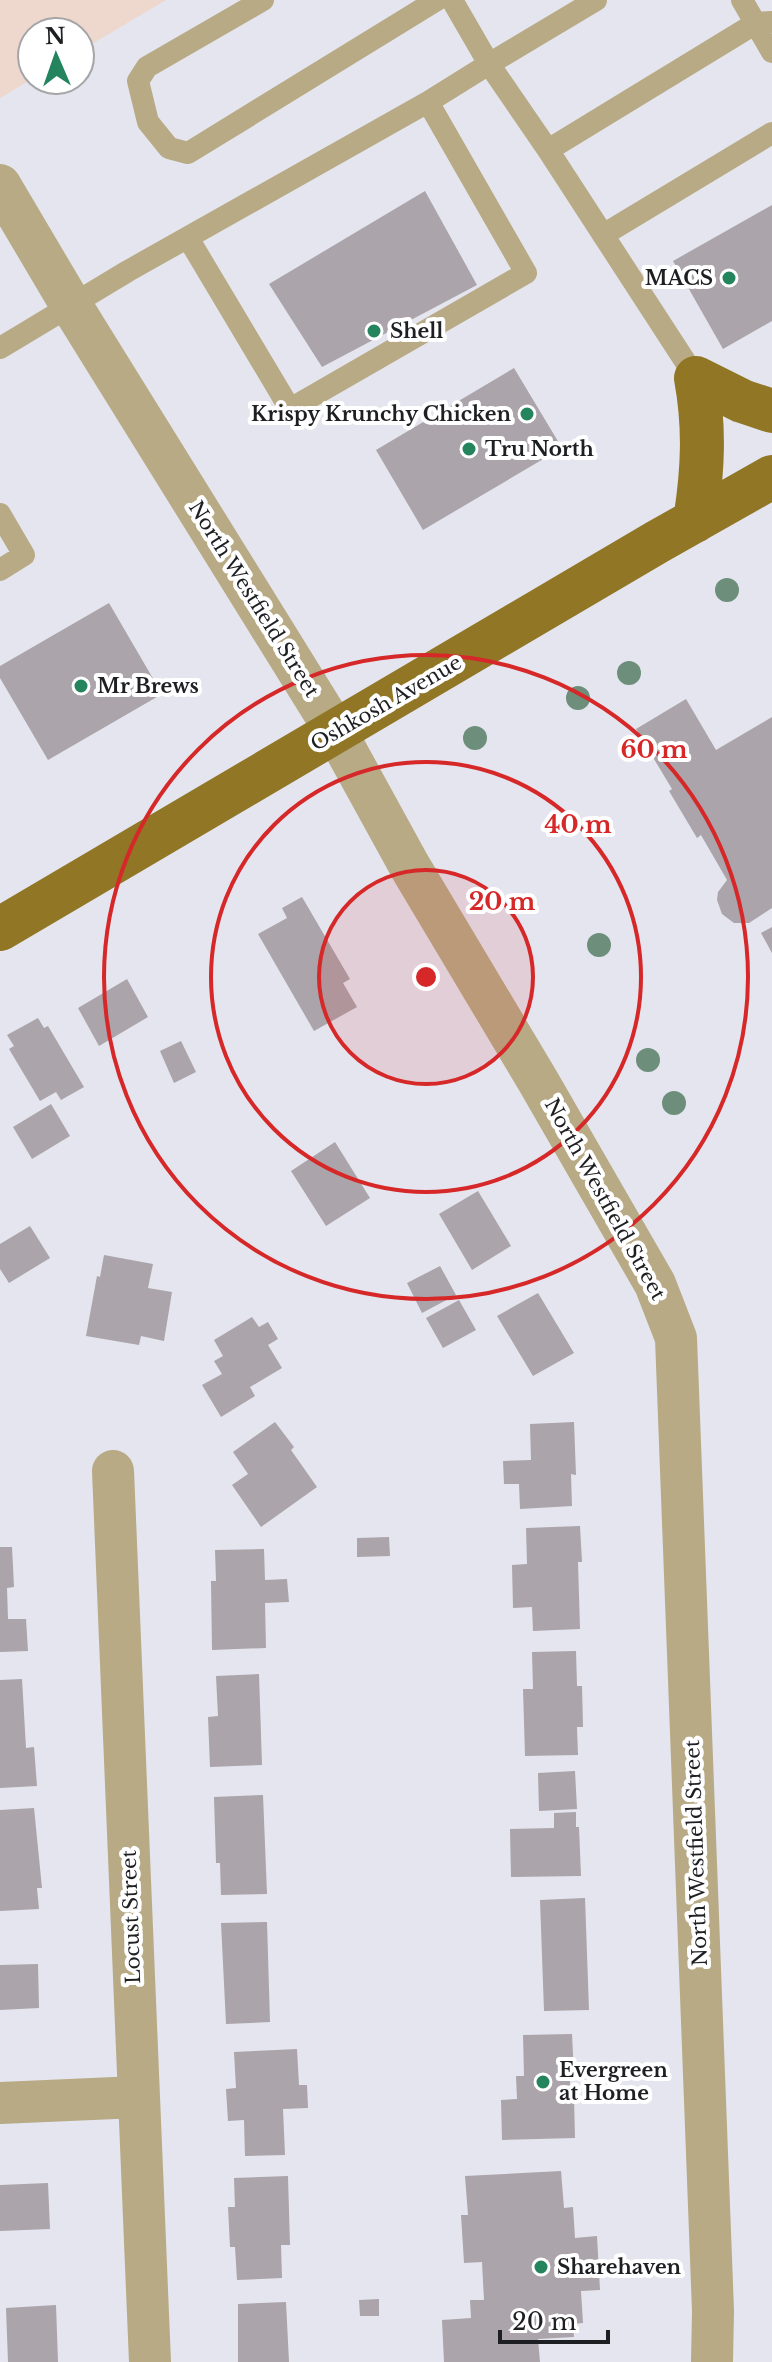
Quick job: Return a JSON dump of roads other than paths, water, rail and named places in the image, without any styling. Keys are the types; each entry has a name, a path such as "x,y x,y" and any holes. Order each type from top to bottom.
{"main road":[{"path":"696,378 742,401 772,411"},
{"path":"695,521 703,456 703,424 696,378"},
{"name":"Oshkosh Avenue","path":"0,929 772,477"}],"street":[{"name":"North Westfield Street","path":"0,185 336,732 409,865 655,1284 676,1338 713,2311 712,2362"},
{"name":"Locust Street","path":"113,1471 150,2362"},
{"path":"0,2103 138,2097"}],"lane":[{"path":"263,0 147,67 138,81 148,122 169,148 188,153 437,0"},
{"path":"452,0 489,64 696,378"},
{"path":"0,348 428,102 596,0"},
{"path":"742,0 764,23 772,52"},
{"path":"548,150 764,23"},
{"path":"188,238 290,409 376,361 526,273 428,102"},
{"path":"603,235 772,133"},
{"path":"0,514 24,555 0,570"}],"place":[{"name":"MACS","path":"729,278"},
{"name":"Shell","path":"374,331"},
{"name":"Krispy Krunchy Chicken","path":"527,414"},
{"name":"Tru North","path":"469,449"},
{"name":"Mr Brews","path":"81,686"},
{"name":"Evergreen at Home","path":"543,2082"},
{"name":"Sharehaven","path":"541,2267"}]}
